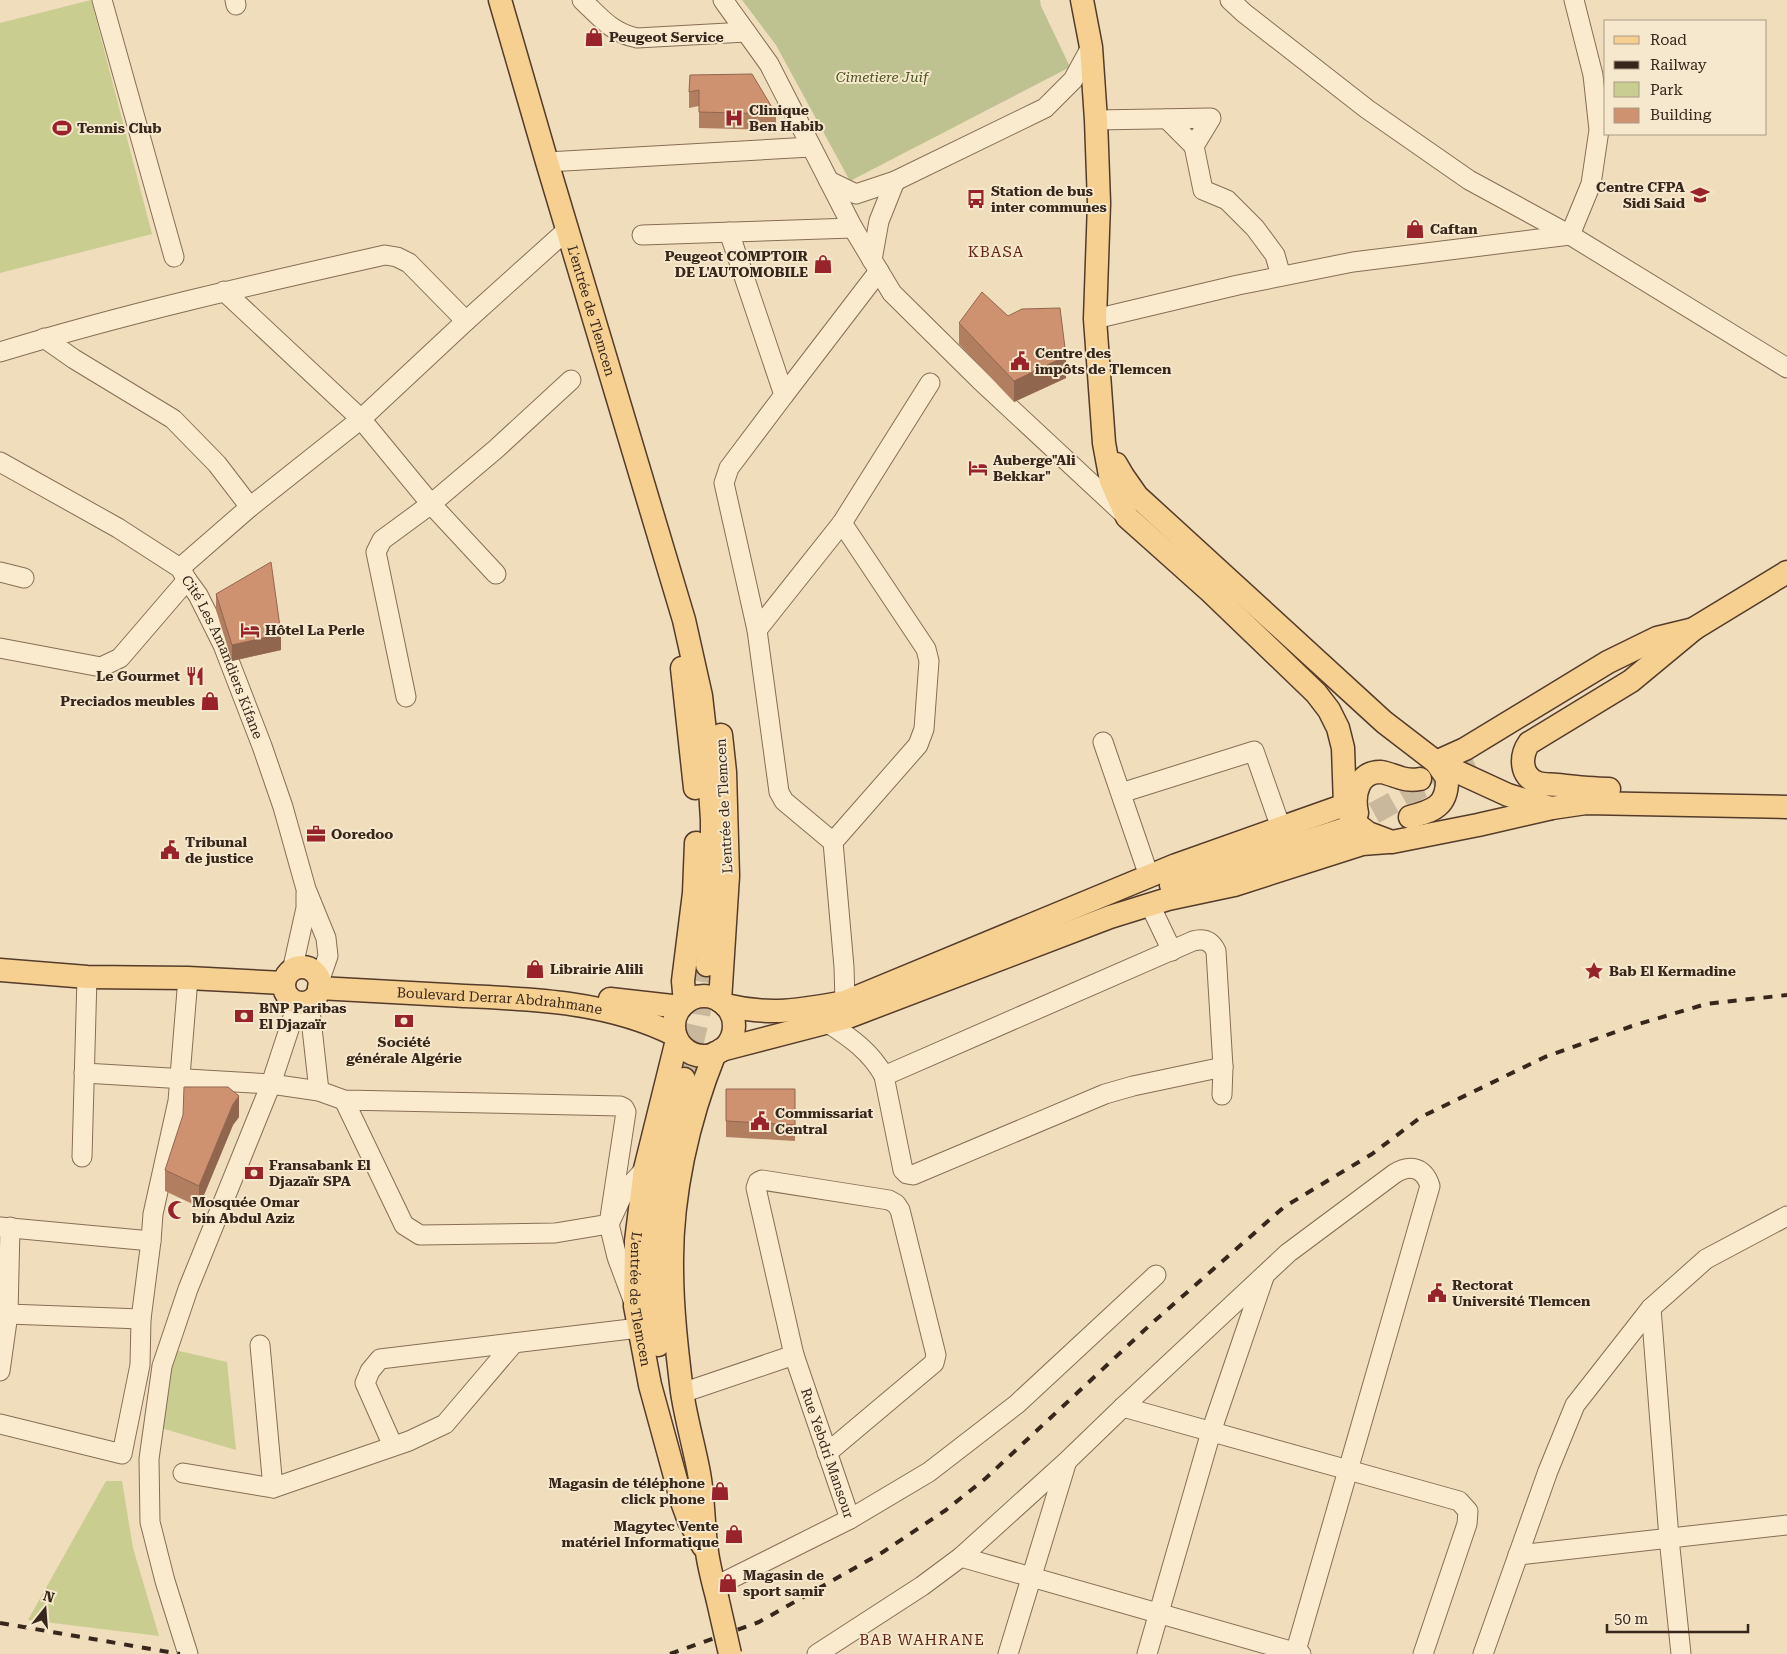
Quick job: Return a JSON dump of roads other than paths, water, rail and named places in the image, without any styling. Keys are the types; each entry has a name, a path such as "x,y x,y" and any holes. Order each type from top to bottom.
{"main road":[{"name":"L'entrée de Tlemcen","path":"500,0 684,620 701,696 712,820 707,965"},
{"path":"1082,3 1091,46 1096,120 1099,202 1094,319 1104,443 1112,481 1127,517 1218,599 1316,693 1324,704 1338,728 1343,748 1345,805 1352,827"},
{"path":"1104,443 1137,496 1384,722 1436,762 1508,795 1552,808"},
{"path":"1474,762 1588,690 1787,572"},
{"name":"L'entrée de Tlemcen","path":"684,620 705,648 712,670 725,772 728,876 723,1003"},
{"name":"L'entrée de Tlemcen","path":"683,1005 683,981 694,893 696,820 694,780 680,649 684,620"},
{"path":"1436,762 1464,749 1608,662 1657,638 1695,628"},
{"path":"1695,628 1631,681 1529,743 1522,757 1526,772 1538,783 1589,789 1674,790 1787,807"},
{"path":"1410,817 1435,809 1445,795 1447,778 1436,762"},
{"path":"1352,827 1358,785 1369,775 1383,772 1400,778 1420,779"},
{"path":"1154,890 1234,885 1362,844 1392,842 1478,826 1552,808 1586,803 1787,807"},
{"path":"1154,890 1176,865 1345,805"},
{"path":"848,1010 771,1012 748,1010 706,996 691,999 683,1005 676,1016 674,1025 676,1037 689,1052 698,1055 718,1052 848,1010 1106,907 1352,827 1392,842"},
{"path":"0,970 87,977 188,978 288,977 303,968 314,972 311,994 288,996 286,992 288,977"},
{"name":"Boulevard Derrar Abdrahmane","path":"311,994 537,1000 583,1006 628,1016 650,1022 676,1037"},
{"path":"537,1000 555,997 581,997 683,1005"},
{"path":"718,1052 728,1043 734,1024 731,1014 723,1003"},
{"name":"L'entrée de Tlemcen","path":"676,1037 645,1169 636,1241 637,1317 650,1385 682,1502 707,1552"},
{"name":"L'entrée de Tlemcen","path":"718,1052 703,1082 680,1176 674,1223 672,1267 675,1324 682,1393 702,1492 707,1552 730,1654"},
{"path":"684,1079 657,1202 651,1293 653,1317 669,1402 707,1552"}],"street":[{"path":"102,0 174,257"},
{"path":"582,0 611,27 623,35 637,38 746,32"},
{"path":"723,0 768,64 853,228 892,293 981,381 1127,517"},
{"path":"1230,0 1244,13 1375,114 1469,180 1570,235 1787,368"},
{"path":"1570,235 1591,184 1599,130 1593,75 1574,0"},
{"path":"828,181 856,194 895,181 1046,108 1073,80 1091,46"},
{"path":"1096,120 1212,118 1194,146"},
{"path":"1166,119 1194,146 1203,190 1227,200 1256,228 1275,255 1281,276"},
{"path":"547,162 811,147"},
{"path":"895,181 879,220 876,266 784,395 729,468 724,483 757,630 779,792 784,801 833,842 848,1010 862,1047 878,1065 884,1076 904,1170 907,1174 913,1175 1104,1094 1223,1067"},
{"path":"642,235 853,228"},
{"path":"0,648 101,668 120,658 183,574 250,506 361,419 567,230"},
{"path":"729,232 784,395"},
{"path":"1094,319 1238,284 1353,262 1570,235"},
{"path":"0,352 44,338 224,291 385,255 397,256 409,263 466,321"},
{"path":"224,291 361,419 431,504 496,574"},
{"path":"44,338 74,359 173,419 217,464 250,506"},
{"path":"406,697 376,552 382,540 431,504 496,449 571,380"},
{"path":"757,630 842,523 930,383"},
{"name":"Cité Les Amandiers Kifane","path":"0,462 118,528 183,574 198,595 223,645 259,736 283,807 306,889"},
{"path":"833,842 918,745 924,729 929,661 926,650 842,523"},
{"path":"0,572 24,578"},
{"path":"1103,742 1154,890 1172,951"},
{"path":"1121,793 1254,751 1281,828"},
{"path":"288,977 306,908 306,889"},
{"path":"188,1654 150,1522 149,1459 162,1366 188,1289 271,1084 328,956 326,938 306,889"},
{"path":"884,1076 1198,940 1209,942 1216,951 1223,1067 1222,1095"},
{"path":"82,1157 87,977"},
{"path":"0,1424 122,1454 140,1365 140,1319 152,1241 153,1214 178,1101 188,978"},
{"path":"311,994 319,1090"},
{"path":"84,1073 271,1084 319,1090 344,1100 620,1106 624,1108 626,1112 609,1224 617,1257 637,1317 514,1343 380,1359 370,1370 365,1383 393,1446"},
{"path":"344,1100 404,1225 420,1235 555,1233 609,1224"},
{"path":"817,1654 922,1586 961,1557 1066,1462 1288,1253 1403,1168 1420,1171 1427,1178 1430,1186 1297,1653 961,1557"},
{"path":"609,1224 624,1192 645,1169"},
{"name":"Rue Yebdri Mansour","path":"716,1592 850,1519 827,1453 794,1355 756,1188 758,1182 762,1180 889,1200 896,1204 900,1210 936,1355 934,1363 827,1453"},
{"path":"1483,1654 1548,1471 1575,1405 1651,1308 1706,1259 1787,1216"},
{"path":"0,1371 8,1314 5,1227 152,1241"},
{"path":"1148,1654 1210,1432 1266,1274"},
{"path":"850,1519 929,1472 1017,1404 1156,1275"},
{"path":"1651,1308 1669,1538 1681,1654"},
{"path":"8,1314 140,1319"},
{"path":"183,1473 274,1488 409,1441 445,1424 514,1343"},
{"path":"260,1345 274,1488"},
{"path":"682,1393 794,1355"},
{"path":"1123,1407 1459,1501 1468,1511 1467,1524 1423,1654"},
{"path":"1008,1654 1066,1462"},
{"path":"1518,1555 1787,1525"},
{"path":"1495,1620 1498,1654"}],"tunnel":[{"path":"1345,829 1420,788 1474,762"},
{"path":"684,1079 699,1016 707,965"}],"railway":[{"path":"670,1654 759,1622 883,1552 946,1510 986,1478 1151,1324 1284,1207 1372,1154 1421,1117 1545,1057 1632,1026 1706,1004 1787,995"},
{"path":"0,1623 180,1654"}],"place":[{"name":"Peugeot Service","path":"594,37"},
{"name":"Clinique Ben Habib","path":"734,118"},
{"name":"Tennis Club","path":"62,128"},
{"name":"Centre CFPA Sidi Said","path":"1700,195"},
{"name":"Station de bus inter communes","path":"976,199"},
{"name":"Caftan","path":"1415,229"},
{"name":"Peugeot COMPTOIR DE L'AUTOMOBILE","path":"823,264"},
{"name":"Centre des impôts de Tlemcen","path":"1020,361"},
{"name":"Auberge\"Ali Bekkar\"","path":"978,468"},
{"name":"Hôtel La Perle","path":"250,630"},
{"name":"Le Gourmet","path":"195,676"},
{"name":"Preciados meubles","path":"210,701"},
{"name":"Ooredoo","path":"316,834"},
{"name":"Tribunal de justice","path":"170,850"},
{"name":"Librairie Alili","path":"535,969"},
{"name":"Bab El Kermadine","path":"1594,971"},
{"name":"BNP Paribas El Djazaïr","path":"244,1016"},
{"name":"Société générale Algérie","path":"404,1021"},
{"name":"Commissariat Central","path":"760,1121"},
{"name":"Fransabank El Djazaïr SPA","path":"254,1173"},
{"name":"Mosquée Omar bin Abdul Aziz","path":"177,1210"},
{"name":"Rectorat Université Tlemcen","path":"1437,1293"},
{"name":"Magasin de téléphone click phone","path":"720,1491"},
{"name":"Magytec Vente matériel Informatique","path":"734,1534"},
{"name":"Magasin de sport samir","path":"728,1583"}],"district":[{"name":"KBASA","path":"996,252"},
{"name":"BAB WAHRANE","path":"922,1640"}],"park label":[{"name":"Cimetiere Juif","path":"882,77"}]}
